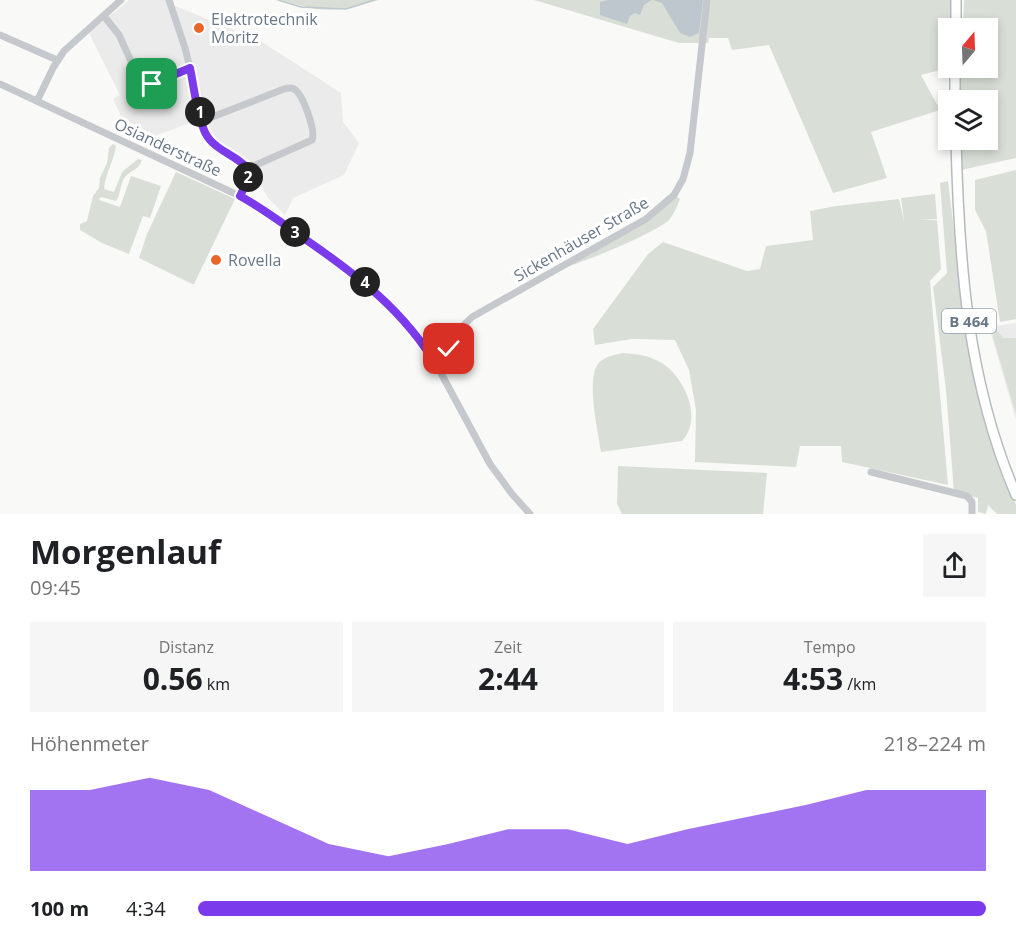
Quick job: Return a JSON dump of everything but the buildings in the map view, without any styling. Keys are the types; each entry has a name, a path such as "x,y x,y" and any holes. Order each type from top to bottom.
{"main road":[{"path":"956,0 956,18"},
{"name":"B 464","path":"956,150 958,212 971,347 987,414 1016,495"}],"street":[{"path":"37,101 57,60 121,0"},
{"path":"170,0 190,68 202,121 210,141 247,168"},
{"name":"Sickenhäuser Straße","path":"440,371 457,332 472,317 646,219 674,195 684,179 690,153 707,0"},
{"path":"104,15 119,35 141,83 149,85 190,68"},
{"path":"0,35 57,60"},
{"name":"Osianderstraße","path":"0,84 240,196 305,239 372,288 408,324 440,371"},
{"path":"202,121 284,89 290,88 297,91 314,129 314,137 307,143 247,168"},
{"path":"240,196 247,182 247,168"},
{"path":"440,371 490,464 530,514"},
{"path":"871,472 967,496 972,502 972,514"}],"shaded area":[{"path":"129,0 166,0 168,3 259,40 341,93 343,122 359,143 344,175 293,198 285,215 268,198 256,177 252,162 220,144 211,131 206,117 141,141 130,135 113,99 120,95 89,33"},
{"path":"281,0 379,0 330,10"},
{"path":"534,0 951,0 950,18 938,18 938,71 921,75 938,106 938,111 871,132 887,178 833,193 769,45 732,50 728,38 709,38 708,43 679,43"},
{"path":"652,0 644,5 640,15 635,13 630,16 627,24 600,15 600,2"},
{"path":"653,0 703,0 699,33 690,37 680,33 662,3"},
{"path":"964,0 1016,0 1016,158 961,170 961,150 998,150 998,90 960,90 960,78 998,78 998,18 963,18"},
{"path":"113,144 116,146 115,152 104,189 114,192 122,172 138,159 142,160 137,168 125,177 116,201 101,197 99,200 120,207 131,176 161,186 150,218 143,216 129,254 102,243 80,230 80,224 87,221 93,196 99,188 100,178 107,163 109,148"},
{"path":"1016,170 1016,319 1000,322 986,231 975,210 975,180"},
{"path":"176,172 235,199 194,284 139,258 147,234"},
{"path":"948,181 968,347 984,415 1016,505 1016,514 997,514 988,505 986,514 978,512 978,498 954,492 946,390 933,287 947,273 940,183"},
{"path":"935,194 937,219 918,220 937,220 941,269 930,281 948,485 842,462 841,446 800,446 796,467 695,462 696,410 689,370 675,340 632,339 595,345 593,329 648,254 663,242 747,271 760,269 766,246 813,240 810,211 899,199 904,221 901,198"},
{"path":"675,195 680,199 669,220 597,256 557,269 646,219"},
{"path":"1016,323 1016,420 989,327"},
{"path":"995,328 1003,338 1016,338 1016,414 993,337"},
{"path":"623,353 642,355 660,362 677,377 688,398 691,410 688,432 682,441 601,452 593,393 595,372 603,359"},
{"path":"618,466 767,473 763,514 622,514 617,504"}],"waterway":[{"path":"278,0 301,7 346,9 374,0"}],"place":[{"name":"Elektrotechnik Moritz","path":"199,28"},
{"name":"Rovella","path":"216,260"}],"route":[{"path":"152,84 190,68 207,136 210,141 247,168 247,182 240,196 346,268 386,300 408,324 438,368 445,360 449,349"}]}
